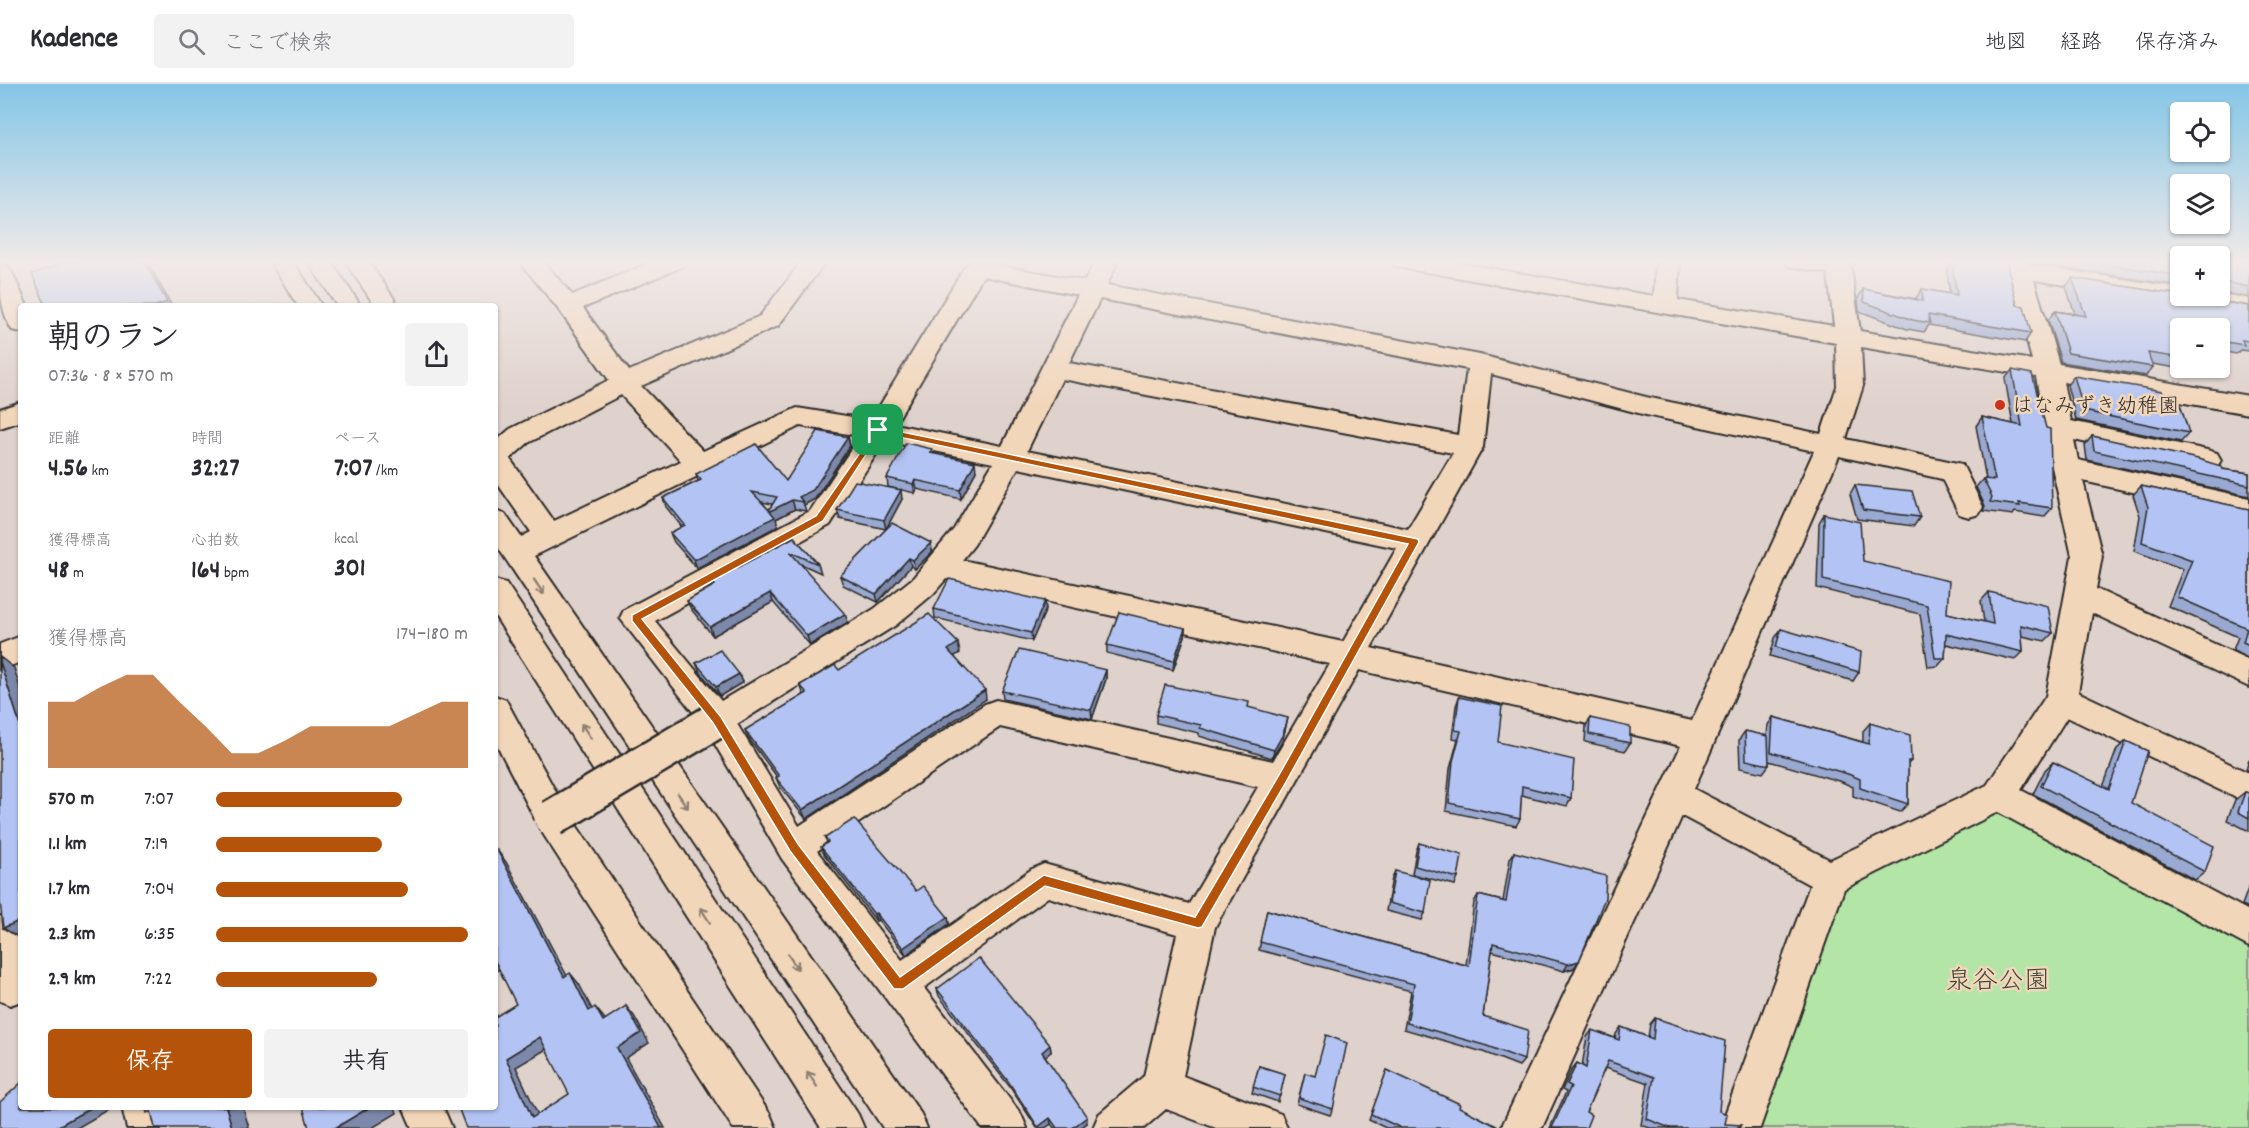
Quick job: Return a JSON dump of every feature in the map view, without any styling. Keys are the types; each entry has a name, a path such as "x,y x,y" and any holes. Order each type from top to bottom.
{"street":[{"path":"571,310 624,383 699,463"},
{"path":"498,455 519,436 624,383 769,321 777,310"},
{"path":"951,310 878,430 820,518 635,618 717,720 794,848 1006,1128"},
{"path":"552,818 885,617 923,586 964,537 1010,458 1056,369 1082,310"},
{"path":"1204,310 1480,363 1646,406 1952,471 1969,507"},
{"path":"1689,310 2249,405"},
{"path":"1521,1128 1701,737 1831,444 1850,386 1844,310"},
{"path":"1740,1128 1830,878 1999,795 2061,699 2087,555 2066,467 2048,371 2030,310"},
{"path":"0,338 18,331"},
{"path":"1113,1128 1161,1087 1198,923 1283,778 1414,542 1470,447 1480,363"},
{"path":"1056,369 1470,447"},
{"path":"0,419 18,412"},
{"path":"516,552 797,417 878,430 1414,542"},
{"path":"2060,428 2206,460"},
{"path":"498,462 549,536"},
{"path":"2066,467 2249,508"},
{"path":"498,525 907,1128"},
{"path":"939,566 1351,656 1701,737"},
{"path":"2081,595 2249,674"},
{"path":"498,596 843,1128"},
{"path":"0,658 18,649"},
{"path":"2061,699 2249,789"},
{"path":"794,848 996,713 1283,778"},
{"path":"498,715 552,818 756,1128"},
{"path":"1674,795 1830,878"},
{"path":"1999,795 2249,930"},
{"path":"898,985 1044,880 1198,923"},
{"path":"0,933 10,987 18,979"},
{"path":"1161,1087 1267,1128"},
{"path":"143,1110 147,1128"},
{"path":"424,1110 432,1128"}],"green space":[{"name":"泉谷公園","path":"1998,809 2249,943 2249,1128 1753,1128 1835,894"}],"building":[{"path":"1885,310 2025,310 2031,333 1928,315 1930,323 1913,320"},
{"path":"2084,310 2249,310 2249,341 2242,340 2244,345 2230,343 2230,318 2170,318 2170,356 2148,353 2153,367 2068,353 2055,311 2086,316"},
{"path":"2012,370 2032,374 2046,428 2050,429 2052,508 1990,502 1992,497 1983,479 1995,480 1982,417 2022,426"},
{"path":"2074,376 2162,391 2164,396 2178,398 2189,433 2084,411"},
{"path":"818,431 848,437 813,490 799,497 803,502 792,500 770,511 775,517 694,560 670,533 685,525 663,498 701,480 696,474 756,444 786,481","holes":["752,492 777,497 769,510"]},
{"path":"2092,436 2198,459 2221,466 2222,469 2249,473 2249,485 2094,451"},
{"path":"906,443 932,449 930,453 975,462 960,490 915,480 913,484 887,478"},
{"path":"855,481 901,490 884,520 837,510"},
{"path":"1855,485 1912,491 1920,517 1863,510"},
{"path":"2141,486 2249,509 2249,645 2243,642 2247,628 2177,597 2192,560 2142,542 2148,507"},
{"path":"1824,514 1860,522 1863,561 1949,581 1947,613 1993,624 1989,592 2048,606 2053,633 2021,625 2023,652 1946,634 1945,658 1935,658 1927,605 1823,580"},
{"path":"892,523 931,543 913,560 909,558 876,594 840,576"},
{"path":"794,537 818,564 790,552 845,614 807,636 770,593 710,627 687,601 715,585 712,581"},
{"path":"949,579 1045,601 1031,633 934,609"},
{"path":"1119,612 1185,628 1174,661 1107,645"},
{"path":"929,614 958,643 948,650 985,690 802,810 776,778 779,776 745,730 807,693 800,685 835,665 839,670"},
{"path":"1781,629 1861,652 1859,672 1776,647"},
{"path":"720,650 739,674 716,687 696,663"},
{"path":"1019,650 1106,670 1091,710 1002,691"},
{"path":"0,662 18,719 18,921 3,928 0,901"},
{"path":"1165,685 1249,702 1248,707 1288,718 1283,734 1274,750 1200,728 1201,725 1156,715"},
{"path":"1459,697 1502,706 1498,742 1574,760 1571,798 1522,786 1520,819 1449,803 1453,761 1461,731 1455,730"},
{"path":"1773,717 1869,744 1870,723 1910,735 1908,804 1860,788 1860,779 1848,774 1771,752"},
{"path":"1590,718 1630,727 1630,743 1589,734"},
{"path":"1745,731 1768,736 1769,765 1746,760"},
{"path":"2126,741 2148,751 2131,803 2214,846 2205,872 2041,786 2053,762 2109,789"},
{"path":"2245,792 2249,793 2249,818 2238,812"},
{"path":"854,819 916,891 923,886 948,917 903,948 821,847 828,842 825,838"},
{"path":"1419,843 1462,855 1458,878 1415,866"},
{"path":"498,852 564,977 570,973 589,1011 595,1007 603,1021 626,1006 641,1033 617,1048 661,1128 466,1128 459,1110 498,1110 498,1015 516,1004 498,967","holes":["540,1037 569,1094 532,1118 506,1058"]},
{"path":"1514,852 1606,876 1605,898 1579,961 1568,964 1493,943 1483,1016 1528,1030 1524,1060 1487,1046 1407,1023 1414,984 1260,942 1267,910 1469,966 1478,895 1506,902"},
{"path":"1395,871 1430,880 1425,913 1389,903"},
{"path":"979,958 1050,1045 1042,1052 1087,1117 1072,1128 1057,1128 1050,1118 1038,1127 1008,1081 937,989"},
{"path":"1655,1018 1725,1041 1719,1111 1727,1114 1725,1124 1741,1125 1739,1128 1670,1128 1647,1119 1654,1077 1608,1061 1586,1112 1591,1115 1586,1128 1552,1128 1571,1086 1567,1084 1577,1063 1586,1068 1592,1030 1619,1040 1621,1027 1653,1039"},
{"path":"1326,1035 1347,1043 1333,1109 1299,1098 1305,1073 1315,1076"},
{"path":"1259,1066 1285,1074 1280,1096 1253,1087"},
{"path":"1387,1070 1460,1104 1459,1107 1500,1128 1401,1128 1371,1114"},
{"path":"18,1086 18,1110 87,1110 55,1128 0,1128 0,1102"},
{"path":"146,1110 227,1110 232,1128 155,1128 151,1111 147,1113"},
{"path":"304,1110 365,1110 335,1128 309,1128"}],"place":[{"name":"はなみずき幼稚園","path":"2000,405"}],"route":[{"path":"878,430 1414,542 1283,778 1198,923 1044,880 898,985 794,848 717,720 635,618 820,518 878,430"}]}
